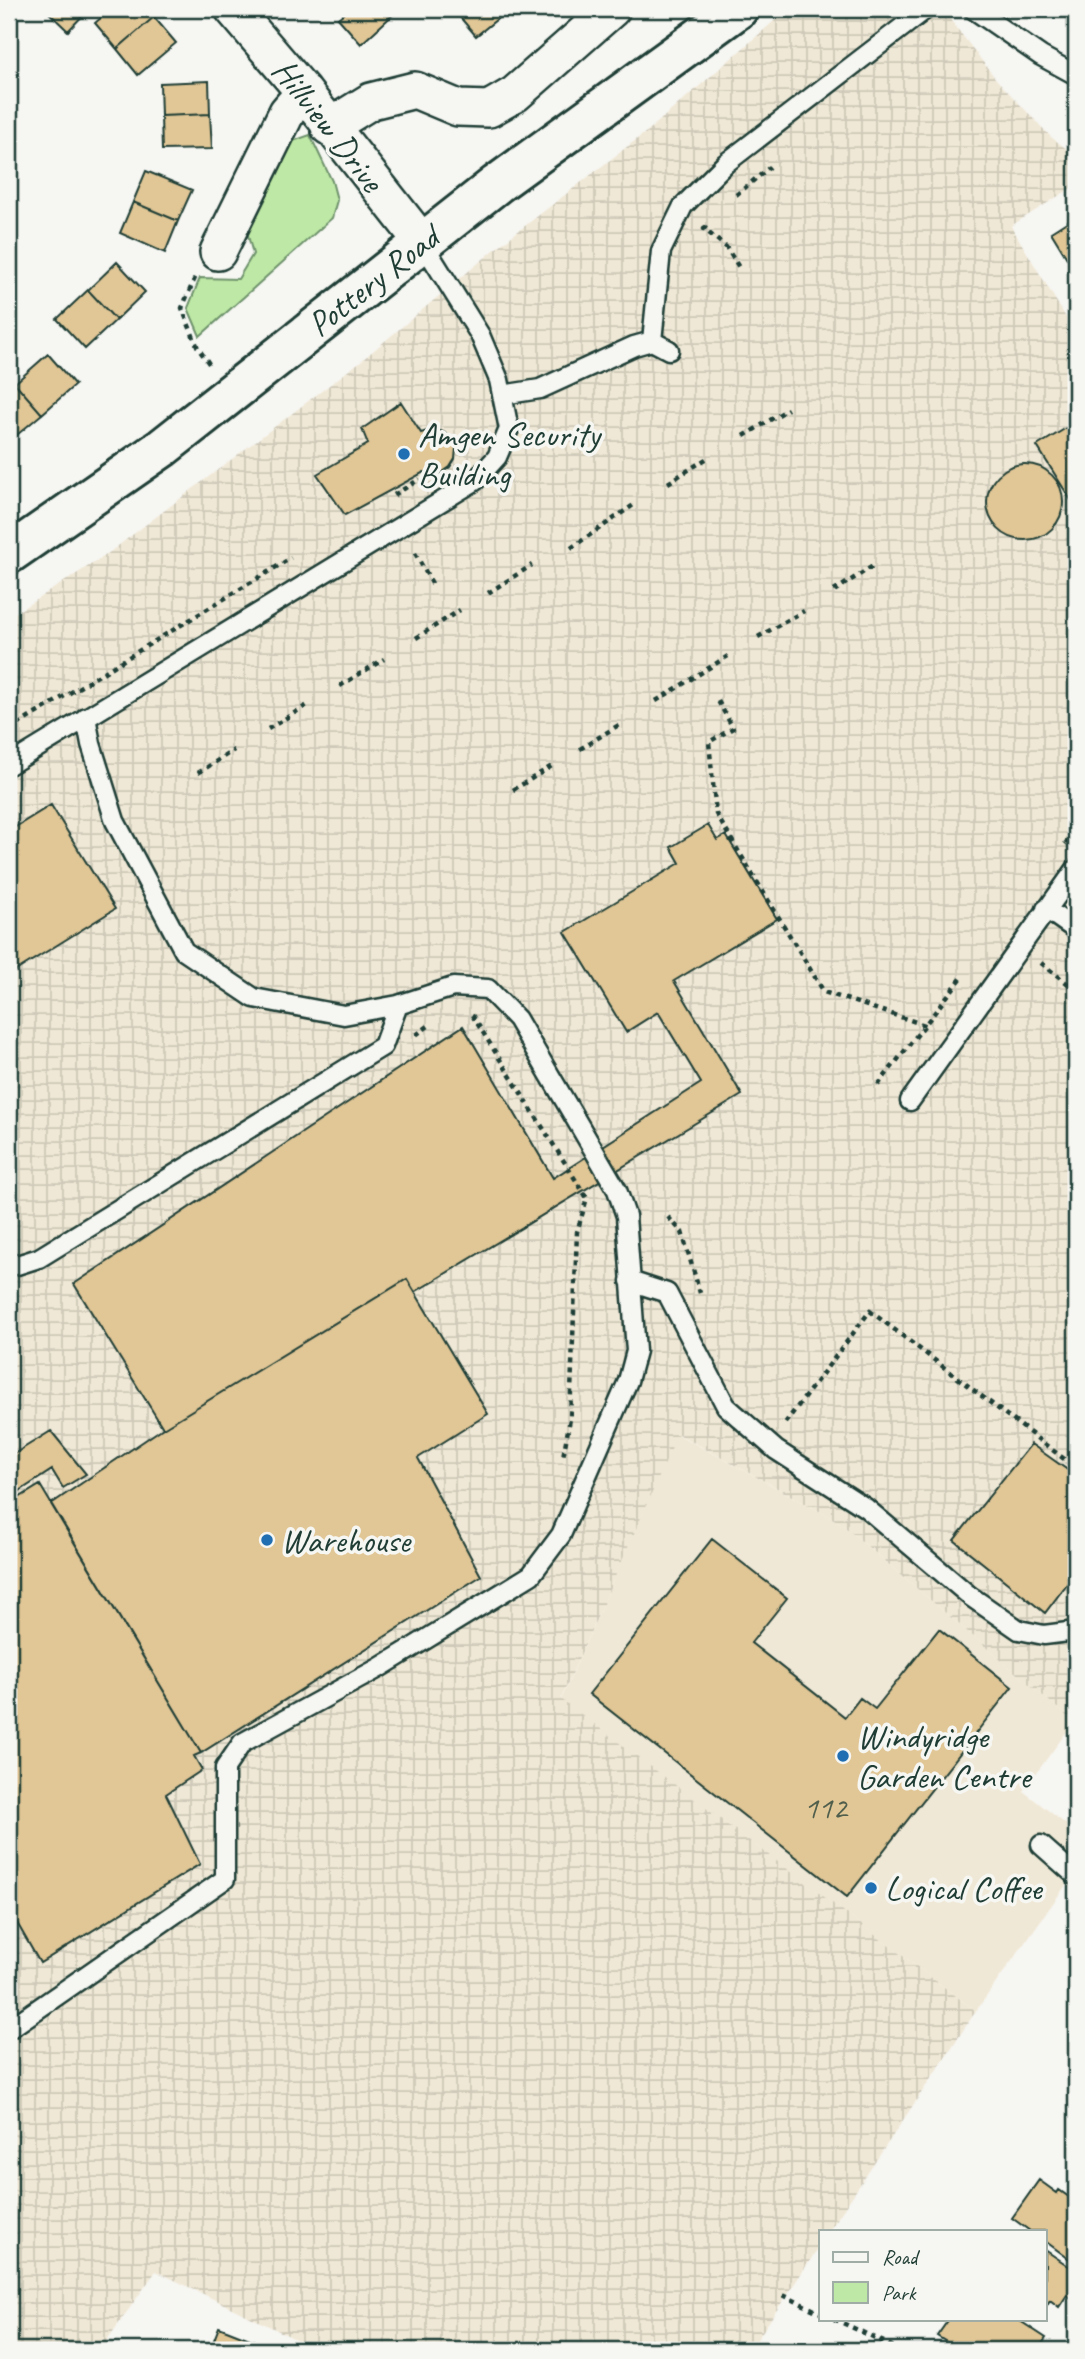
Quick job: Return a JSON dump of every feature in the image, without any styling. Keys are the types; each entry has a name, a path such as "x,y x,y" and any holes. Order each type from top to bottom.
{"street":[{"name":"Hillview Drive","path":"233,9 304,92 422,242"},
{"path":"329,127 371,101 415,90 458,108 489,109 515,94 612,9"},
{"name":"Pottery Road","path":"9,554 162,448 497,184 738,9"},
{"path":"218,252 287,112 304,92"}],"lane":[{"path":"652,341 661,251 683,206 726,163 926,9"},
{"path":"973,9 1041,56 1076,75"},
{"path":"9,765 475,481 497,457 509,429 499,380 480,335 422,242"},
{"path":"502,395 540,389 634,345 652,341 669,350"},
{"path":"9,2029 226,1879 225,1768 242,1743 379,1668 531,1575 561,1535 628,1381 636,1351 626,1216 617,1190 517,1019 488,989 453,987 398,1005 344,1015 254,998 184,951 115,821 91,744 86,717"},
{"path":"910,1101 1076,869"},
{"path":"1046,909 1076,930"},
{"path":"9,1261 17,1265 38,1258 383,1046 398,1005"},
{"path":"631,1281 667,1293 726,1406 776,1450 866,1508 970,1596 1018,1630 1044,1635 1076,1631"},
{"path":"1041,1845 1076,1876"}],"path":[{"path":"704,229 726,247 740,269"},
{"path":"218,252 196,275 183,308 198,348 231,394"},
{"path":"744,436 788,409"},
{"path":"668,483 709,457"},
{"path":"385,501 420,479"},
{"path":"571,548 635,504"},
{"path":"9,730 303,551"},
{"path":"415,553 434,587"},
{"path":"488,593 532,565"},
{"path":"834,591 873,566"},
{"path":"416,638 460,610"},
{"path":"758,637 804,611"},
{"path":"656,701 728,656"},
{"path":"340,686 384,659"},
{"path":"718,701 733,727 709,742 716,814 824,992 925,1025"},
{"path":"268,729 309,704"},
{"path":"580,749 622,723"},
{"path":"198,773 234,750"},
{"path":"513,790 552,766"},
{"path":"1036,959 1076,990"},
{"path":"468,1008 587,1198 577,1232 570,1419 561,1468"},
{"path":"409,1040 430,1024 443,1019"},
{"path":"668,1217 682,1232 702,1300"},
{"path":"774,1417 783,1424 870,1311 1076,1468"},
{"path":"783,2295 819,2311"},
{"path":"836,2320 901,2350"}],"shaded area":[{"path":"788,9 942,9 996,79 1051,137 1076,156 1076,185 1011,226 1076,334 1076,1724 839,1522 678,1434 561,1699 976,2011 830,2230 819,2230 819,2247 750,2350 318,2350 156,2271 100,2350 19,2350 9,2345 9,617 106,555 361,361 494,250 650,129"},
{"name":"Windyridge Garden Centre","path":"677,1434 839,1522 1074,1722 1023,1791 1076,1832 1076,1892 1066,1885 976,2011 561,1700"}],"green space":[{"path":"310,135 332,181 337,200 332,218 200,336 188,308 200,278 238,279 253,254 247,232 293,141"}],"building":[{"path":"45,9 89,9 68,31"},
{"path":"111,9 147,9 154,17 117,49 95,23"},
{"path":"349,9 397,11 361,44 338,18"},
{"path":"453,9 497,9 502,15 476,36"},
{"path":"154,17 176,43 138,75 117,49"},
{"path":"209,81 210,114 161,116 160,83"},
{"path":"210,114 212,149 162,150 161,116"},
{"path":"146,171 192,190 178,221 133,202"},
{"path":"133,202 178,221 165,253 120,233"},
{"path":"1076,216 1076,273 1051,232"},
{"path":"117,262 145,292 116,320 88,290"},
{"path":"88,290 116,320 85,349 57,319"},
{"path":"48,354 75,385 42,414 15,383"},
{"path":"15,383 42,414 11,440 9,389"},
{"name":"Amgen Security Building","path":"401,402 421,433 433,429 452,438 456,448 455,459 443,472 424,472 345,515 317,474 368,444 362,429"},
{"path":"1076,422 1076,508 1037,446"},
{"path":"1033,464 1046,470 1057,481 1063,494 1061,517 1046,534 1033,540 1017,540 1004,534 989,517 987,494 993,481 1010,466"},
{"path":"51,805 115,909 9,975 9,831"},
{"path":"708,825 717,840 726,835 777,919 674,981 742,1095 415,1292 407,1279 163,1428 74,1284 463,1026 553,1178 701,1083 658,1012 626,1032 565,932 680,863 671,847"},
{"name":"Warehouse","path":"407,1279 488,1414 418,1458 481,1576 201,1753 51,1504 163,1428"},
{"path":"51,1431 86,1474 63,1488 52,1470 9,1498 9,1457"},
{"path":"1031,1444 1076,1476 1076,1572 1045,1613 954,1540"},
{"path":"40,1485 201,1753 194,1756 202,1770 166,1794 200,1864 40,1963 9,1909 9,1504"},
{"name":"Windyridge Garden Centre","path":"712,1539 787,1598 751,1643 845,1717 860,1698 875,1709 939,1629 1012,1687 847,1897 589,1694"},
{"path":"1039,2180 1076,2202 1076,2264 1046,2242 1046,2230 1029,2230 1012,2218"},
{"path":"1046,2251 1076,2271 1076,2292 1072,2299 1067,2295 1059,2307 1050,2300 1046,2306"},
{"path":"948,2320 1019,2320 1046,2338 1038,2350 959,2350 937,2336"},
{"path":"219,2327 265,2345 264,2350 210,2350"}],"place":[{"name":"Amgen Security Building","path":"404,454"},
{"name":"Warehouse","path":"267,1540"},
{"name":"Windyridge Garden Centre","path":"843,1756"},
{"name":"Logical Coffee","path":"871,1888"}]}
